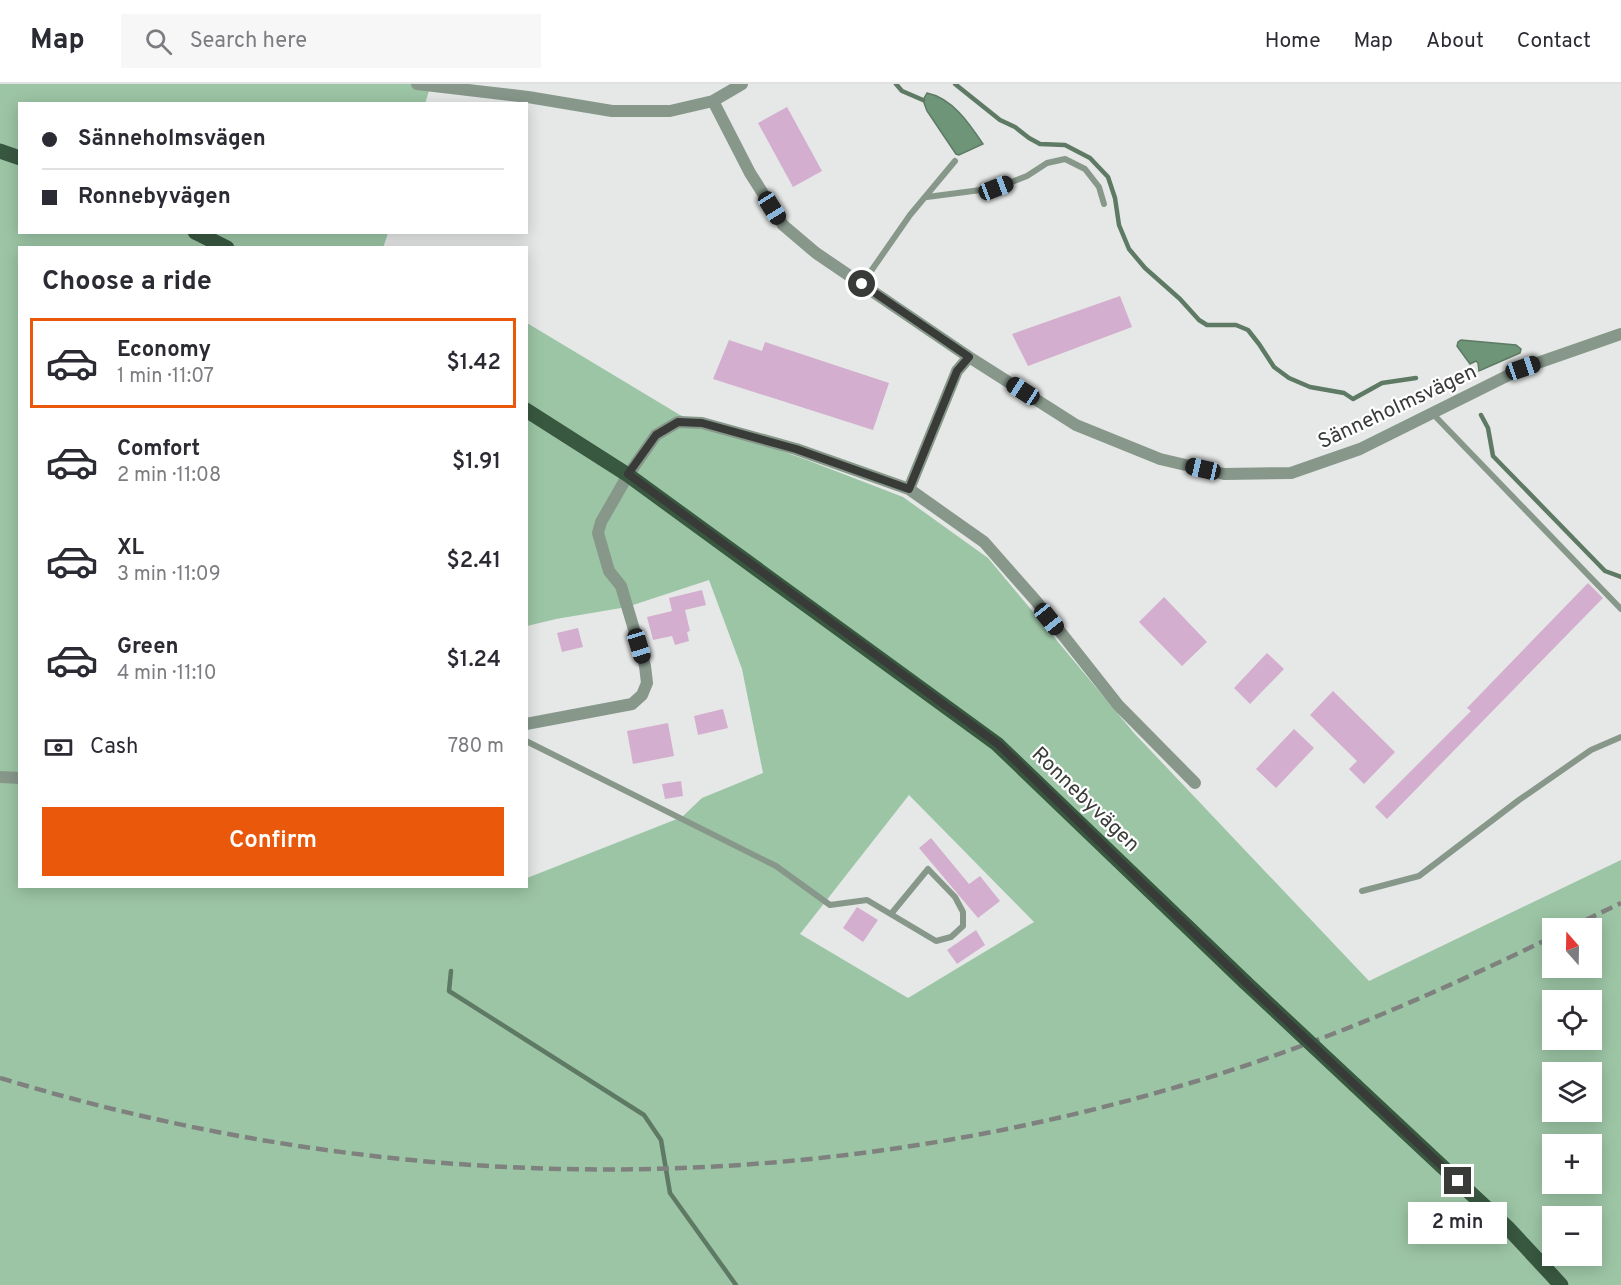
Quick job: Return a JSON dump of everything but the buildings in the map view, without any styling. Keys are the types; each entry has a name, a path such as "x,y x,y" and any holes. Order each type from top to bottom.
{"main road":[{"path":"0,150 18,157"},
{"path":"199,234 223,246"},
{"name":"Ronnebyvägen","path":"528,411 628,474 998,744 1245,982 1509,1229 1561,1285"}],"street":[{"path":"417,84 529,90 612,111 670,111 713,101 742,84"},
{"name":"Sänneholmsvägen","path":"713,101 750,173 783,225 816,253 969,357 1076,425 1160,459 1224,474 1291,473 1360,449 1523,368 1621,334"},
{"path":"909,489 957,371 969,357"},
{"path":"528,724 633,704 642,695 647,683 645,666 621,586 609,571 598,533 601,522 628,474 656,435 678,422 702,423 796,449 909,489 984,542 1035,601 1118,705 1195,783"},
{"path":"0,777 18,778"}],"lane":[{"path":"927,197 996,188 1027,176 1047,163 1065,159 1085,169 1099,188 1104,204"},
{"path":"862,284 910,215 955,161"},
{"path":"1433,413 1621,609"},
{"path":"1362,891 1419,876 1564,769 1592,750 1621,737"},
{"path":"528,742 776,866 830,905 867,900 936,941 951,937 963,926 963,912 955,897 928,869 891,914"}],"shaded area":[{"path":"0,84 431,84 426,102 18,102 18,234 388,234 384,246 18,246 18,888 528,888 528,878 682,817 702,798 763,773 742,669 709,580 627,607 528,626 528,324 680,415 903,497 988,558 1134,733 1369,981 1621,860 1621,1285 0,1285","holes":["909,795 1034,922 908,998 800,934"]},
{"path":"927,93 952,106 966,120 983,144 959,155 956,154 927,111 923,100"},
{"path":"1461,340 1516,345 1521,349 1520,353 1479,371 1478,363 1476,361 1470,364 1457,346"}],"waterway":[{"path":"896,84 902,91 923,100"},
{"path":"955,84 1000,120 1015,127 1029,138 1040,144 1065,145 1090,158 1108,177 1115,198 1119,225 1129,249 1145,268 1207,325 1236,325 1248,330 1274,367 1289,378 1310,387 1344,393 1353,399 1382,383 1416,378"},
{"path":"1481,415 1488,428 1493,456 1605,571 1621,577"},
{"path":"451,971 449,991 644,1115 661,1140 670,1193 736,1285"}],"railway":[{"path":"1590,918 1621,903"},
{"path":"0,1078 146,1117 294,1145 441,1163 589,1169 737,1165 885,1150 1033,1124 1180,1086 1323,1038 1462,980 1542,942"}],"route":[{"path":"862,284 969,357 957,371 909,489 796,449 702,423 678,422 656,435 628,474 998,744 1245,982 1458,1181"}]}
